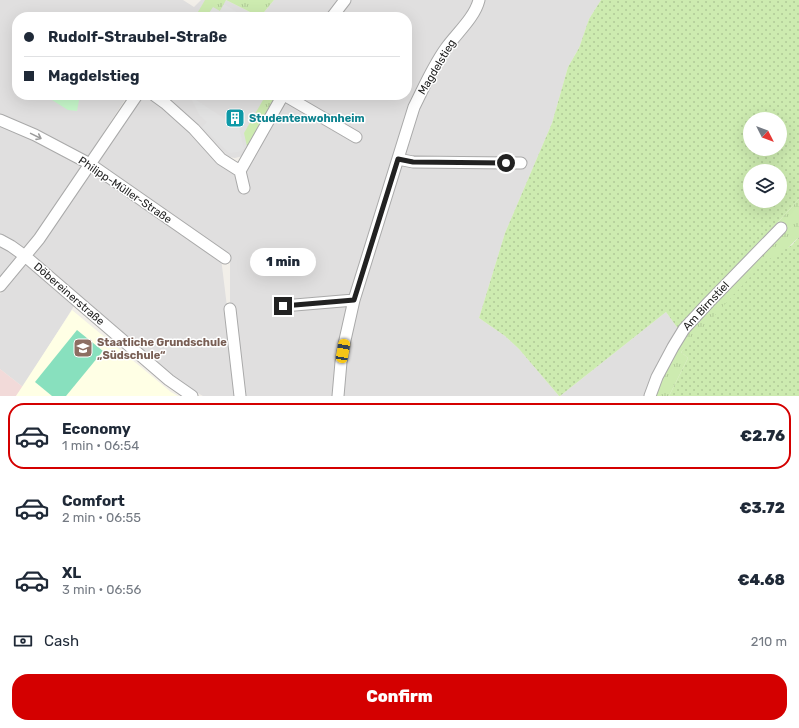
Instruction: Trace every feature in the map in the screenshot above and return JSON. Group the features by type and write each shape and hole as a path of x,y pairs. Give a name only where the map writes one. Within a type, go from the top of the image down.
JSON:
{"street":[{"path":"336,12 345,0"},
{"name":"Magdelstieg","path":"338,396 343,347 354,300 414,107 428,78 446,49 472,15 478,5 479,0"},
{"path":"0,286 39,239 134,100"},
{"path":"161,100 194,129 221,159 240,171"},
{"path":"244,188 240,171 281,100"},
{"path":"293,100 356,136"},
{"name":"Philipp-Müller-Straße","path":"0,120 35,135 90,164 225,258"},
{"path":"398,159 413,162 521,163"},
{"name":"Am Birnstiel","path":"650,396 673,347 684,329 781,228"},
{"name":"Döbereinerstraße","path":"0,240 24,256 169,380 192,396"},
{"path":"283,306 354,300"},
{"path":"230,309 240,396"}],"shaded area":[{"path":"0,0 183,0 194,7 201,0 226,0 250,12 12,12 12,100 125,100 89,155 86,157 46,134 0,114"},
{"path":"274,0 341,0 332,12 264,12"},
{"path":"349,0 475,0 408,113 379,198 382,200 333,396 243,396 230,305 230,255 100,166 98,162 136,100 156,100 238,177 284,100 412,100 412,12 340,12"},
{"path":"484,0 601,0 589,19 579,48 568,67 552,123 505,233 479,318 505,336 519,349 559,396 342,396 347,346 361,288 408,135 434,73"},
{"path":"224,4 237,12 210,12 213,7 220,11"},
{"path":"165,100 276,100 243,156 235,158 229,157"},
{"path":"192,100 196,100 239,128 244,149 238,152 229,153 202,127 207,122 200,116"},
{"path":"0,122 81,163 82,169 27,248 23,249 0,237"},
{"path":"90,172 95,172 221,258 238,396 203,396 185,386 31,254"},
{"path":"0,243 17,252 18,259 0,280"},
{"path":"26,265 74,306 23,387 0,369 0,294 23,266"},
{"name":"Staatliche Grundschule „Südschule“","path":"72,310 171,392 178,396 16,396"},
{"path":"666,312 679,330 646,396 560,396"},
{"path":"0,369 23,387 16,396 0,396"}],"green space":[{"path":"205,0 226,0 220,11 198,12"},
{"path":"226,0 274,0 264,12 250,12"},
{"path":"601,0 799,0 799,199 679,330 666,312 559,396 519,349 505,336 479,318 505,233 552,123 568,67 579,48 589,19"},
{"path":"52,100 79,100 77,111 68,110"},
{"path":"263,100 276,100 248,151 244,133"},
{"path":"799,199 799,237 681,352 688,358 669,396 652,396 683,334 738,266"},
{"path":"799,237 799,396 669,396 688,358 681,352 763,263 792,245"},
{"path":"77,330 103,351 66,396 52,396 35,382"}],"place":[{"name":"Studentenwohnheim","path":"235,118"},
{"name":"Staatliche Grundschule „Südschule“","path":"83,348"}],"route":[{"path":"283,306 354,300 398,159 413,162 506,163"}]}
